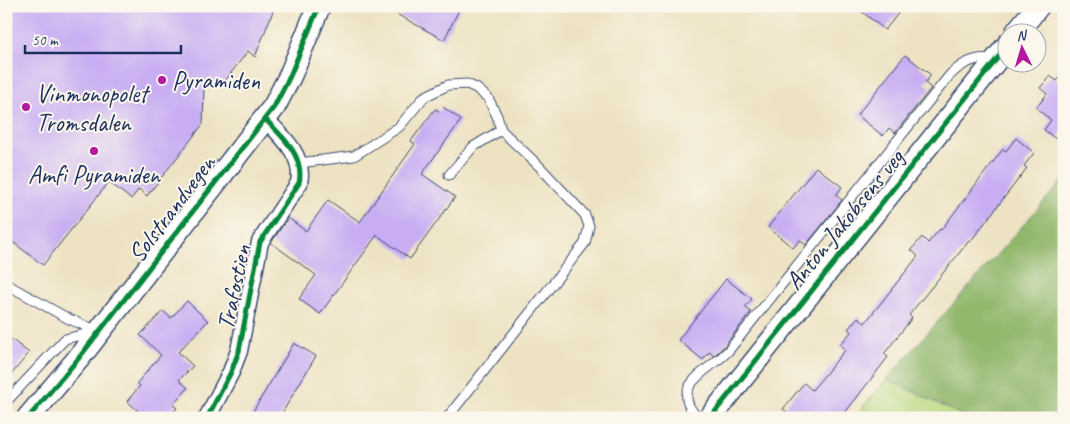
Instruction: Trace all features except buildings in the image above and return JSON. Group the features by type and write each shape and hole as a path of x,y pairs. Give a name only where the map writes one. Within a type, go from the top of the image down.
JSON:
{"street":[{"name":"Solstrandvegen","path":"28,418 266,119 288,82 319,6"},
{"path":"1025,22 1038,6"},
{"name":"Anton Jakobsens veg","path":"710,418 998,56"},
{"path":"266,119 287,142 299,163"},
{"name":"Trafostien","path":"207,418 231,372 238,351 260,242 299,183 299,163"}],"lane":[{"path":"698,418 688,406 686,399 688,388 693,381 729,350 949,76 957,69 980,58 998,53"},
{"path":"299,163 354,156 399,127 424,97 448,85 467,84 476,88 488,98 497,116 501,130 539,166 585,215 589,226 589,234 585,244 448,418"},
{"path":"449,175 473,147 501,130"},
{"path":"6,284 69,319 98,331"},
{"path":"6,402 65,339 98,331"}],"green space":[{"path":"1064,179 1064,418 968,418 887,379"},
{"path":"887,379 968,418 854,418"}],"cycle path":[{"path":"28,418 78,359 274,107 290,76 319,6"},
{"path":"710,418 998,58"},
{"path":"207,418 231,372 239,351 260,242 299,183 299,164 291,147 265,119"}],"place":[{"name":"Pyramiden","path":"162,80"},
{"name":"Vinmonopolet Tromsdalen","path":"26,107"},
{"name":"Amfi Pyramiden","path":"94,151"}]}
